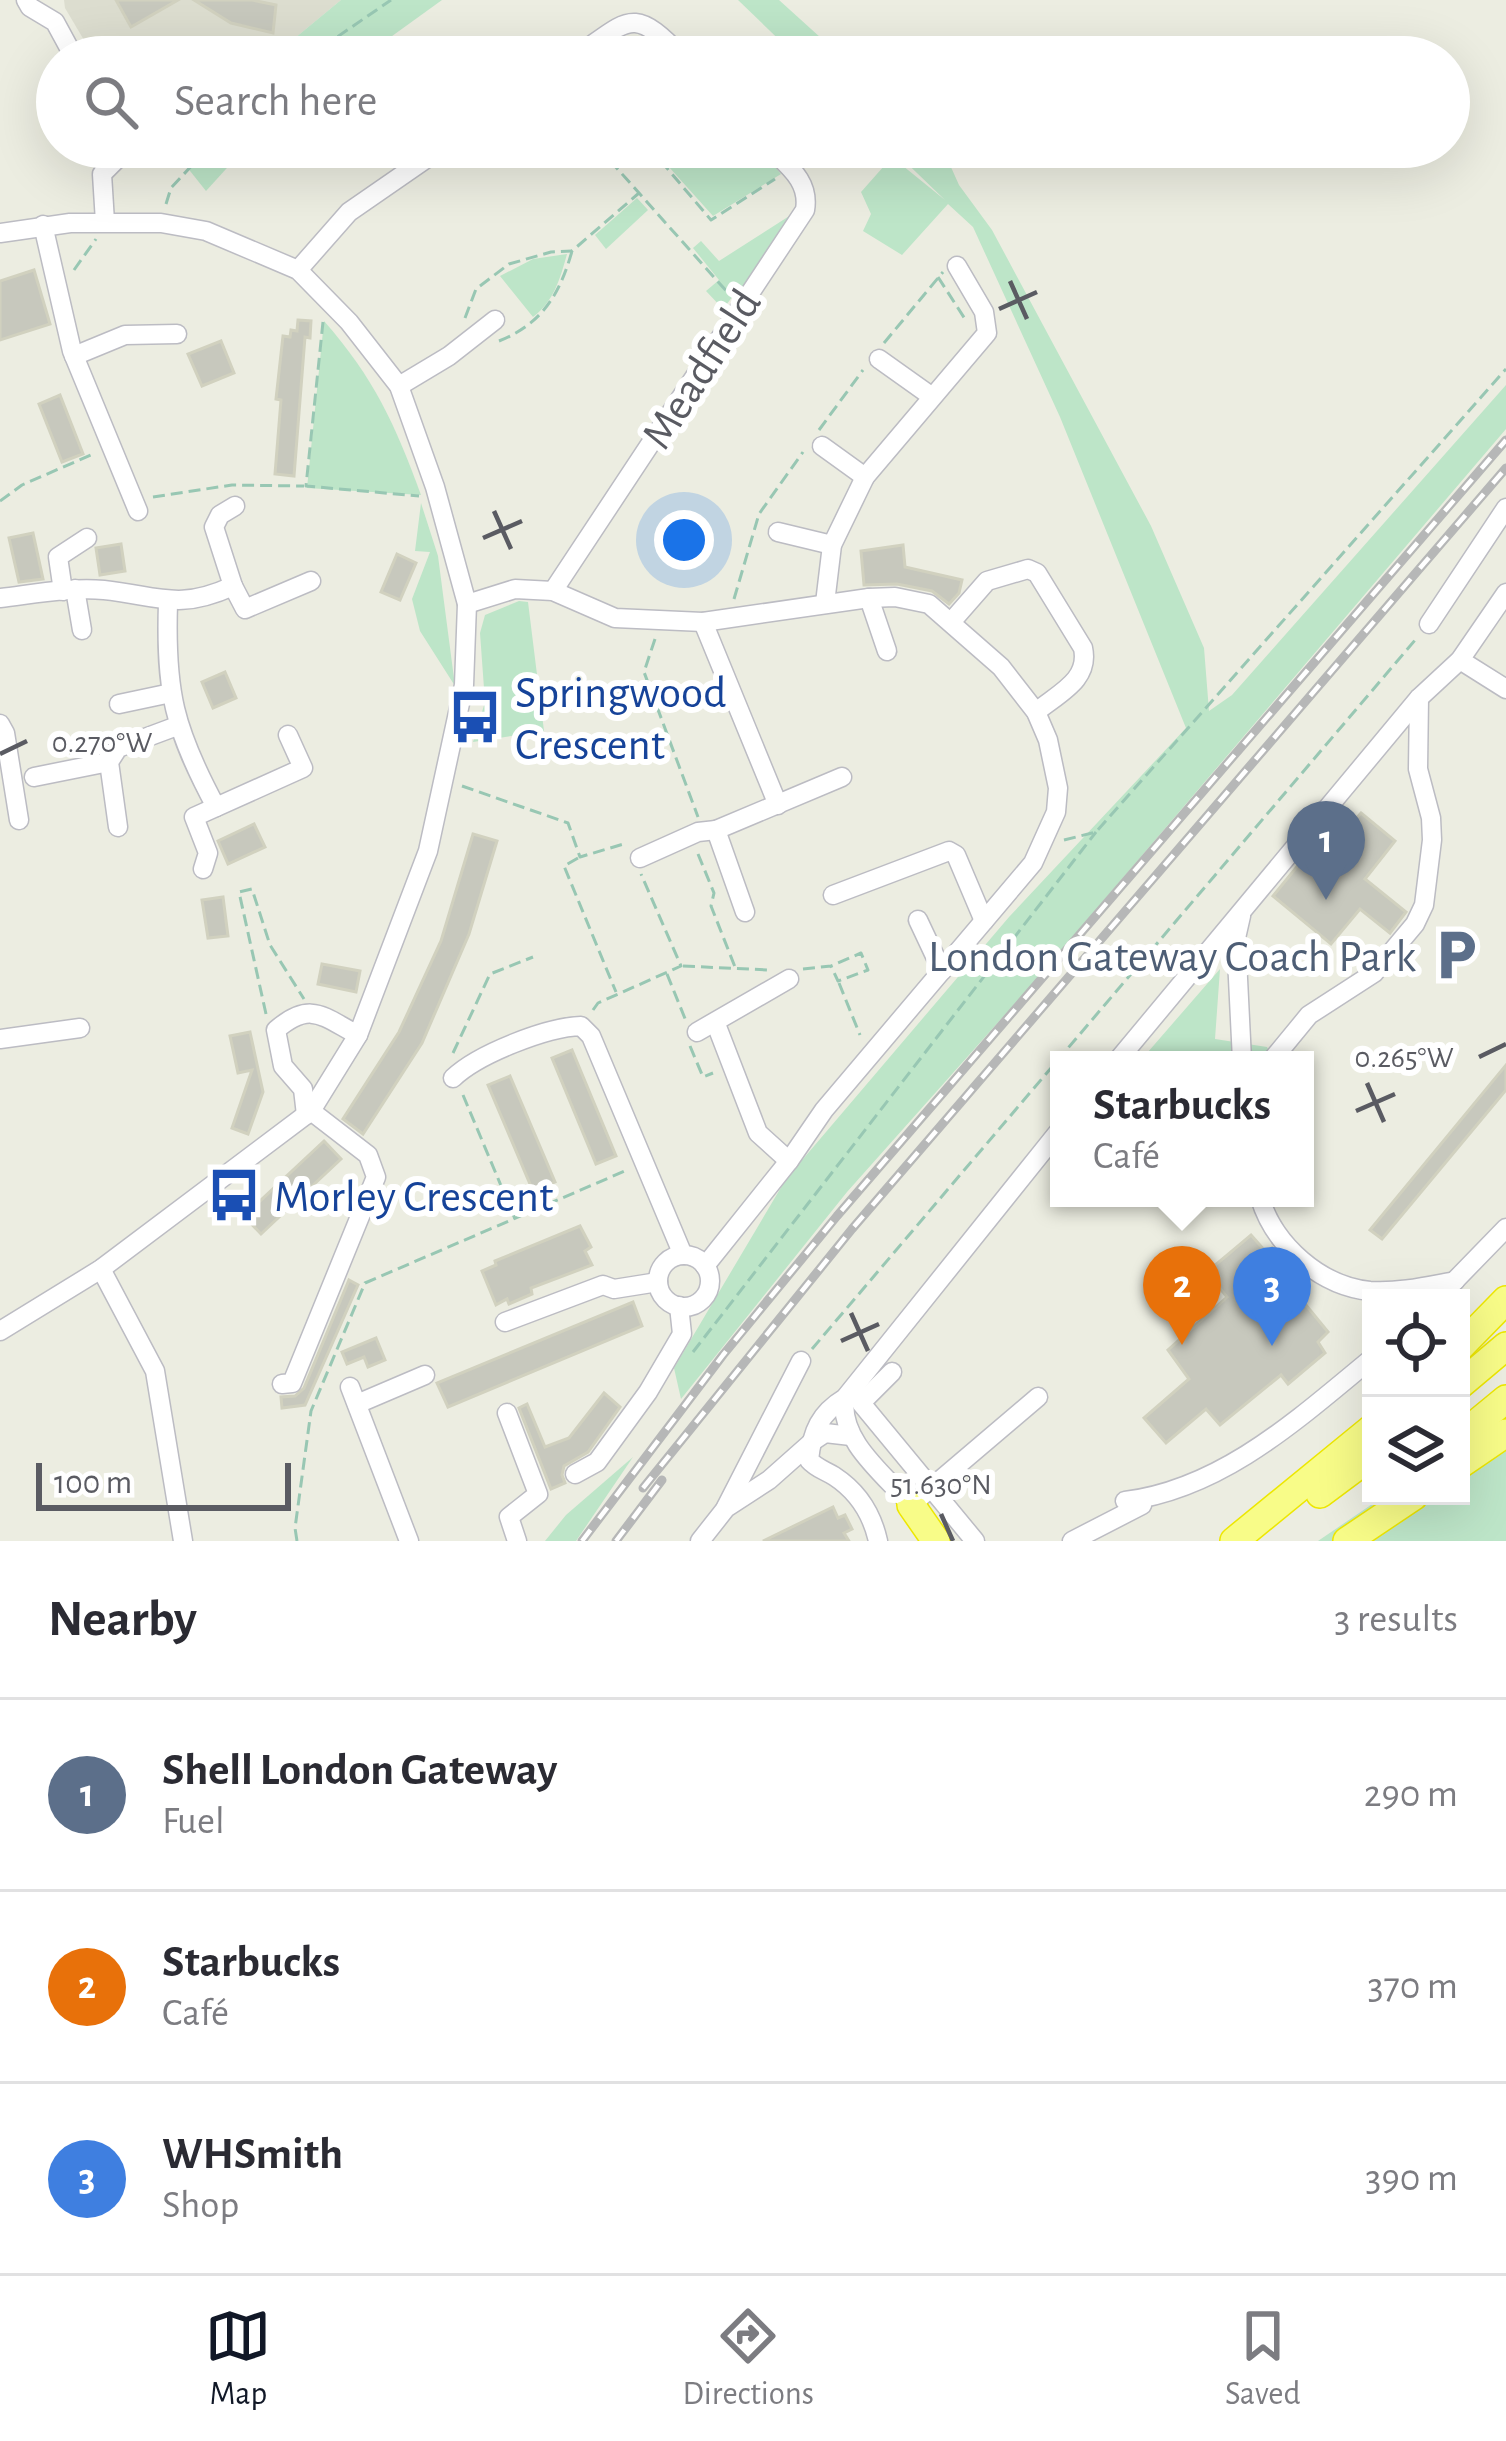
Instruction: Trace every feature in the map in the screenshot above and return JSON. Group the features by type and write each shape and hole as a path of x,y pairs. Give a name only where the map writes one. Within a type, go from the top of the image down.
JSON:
{"highway":[{"path":"1470,1337 1506,1300"},
{"path":"1470,1376 1506,1346"},
{"path":"1470,1429 1506,1399"},
{"path":"1470,1457 1506,1432"},
{"path":"1234,1541 1362,1436"},
{"path":"1253,1541 1362,1462"},
{"path":"920,1497 936,1541"},
{"path":"1323,1541 1372,1505"},
{"path":"1347,1541 1401,1505"}],"street":[{"path":"26,0 55,22 63,36"},
{"path":"606,36 625,23 640,21 662,36"},
{"path":"101,222 103,174 108,168"},
{"path":"298,269 349,212 413,168"},
{"name":"Meadfield","path":"553,591 805,210 802,181 790,169"},
{"path":"0,233 43,225 160,224 206,231 298,269 399,386 438,497 467,604 464,685 428,851 358,1036 308,1113 101,1269 0,1331"},
{"path":"43,225 74,356 136,507"},
{"path":"826,603 832,545 865,477 983,337 984,312 955,263"},
{"path":"399,386 495,320"},
{"path":"74,356 125,335 177,334"},
{"path":"875,357 931,396"},
{"path":"821,446 865,477"},
{"path":"235,506 220,515 214,527 245,609 310,581"},
{"path":"1429,624 1506,508"},
{"path":"778,532 832,545"},
{"path":"82,629 58,557 87,538"},
{"path":"952,621 995,577 1028,569 1037,573 1084,647 1086,662 1084,672 1036,712"},
{"path":"0,598 106,590 168,602 209,597 233,586"},
{"path":"467,604 515,589 553,591 615,618 703,622 869,598 895,597 928,604 1001,667 1036,712 1048,740 1058,788 1056,812 1042,846 824,1110 705,1266"},
{"path":"1126,1051 1419,698 1460,660 1506,594"},
{"path":"869,598 887,651"},
{"path":"168,602 166,656 177,726 216,806"},
{"path":"703,622 778,805"},
{"path":"1460,660 1506,689"},
{"path":"119,704 171,693"},
{"path":"1279,1051 1309,1015 1374,973 1415,924 1424,905 1432,840 1418,769 1419,698"},
{"path":"0,724 19,820"},
{"path":"118,827 109,762 118,748 177,726"},
{"path":"202,869 208,853 194,817 303,768 288,735"},
{"path":"34,777 109,762"},
{"path":"638,860 842,777"},
{"path":"703,832 745,912"},
{"path":"833,895 950,851 956,855 984,921"},
{"path":"1241,914 1236,938 1242,1051"},
{"path":"918,920 942,971"},
{"path":"789,979 706,1028 758,1133 789,1161"},
{"path":"282,1384 292,1383 376,1177 368,1155 308,1113 303,1089 283,1066 276,1030 292,1016 313,1012 358,1036"},
{"path":"458,1073 486,1056 581,1026 591,1036 683,1255 705,1266 710,1282 703,1298 679,1306 664,1297 658,1282 668,1260 683,1255"},
{"path":"0,1039 80,1028"},
{"path":"878,1541 861,1502 838,1480 813,1466 808,1452 814,1425 845,1398 1050,1142"},
{"path":"1264,1207 1277,1235 1294,1255 1348,1287 1387,1291 1455,1281"},
{"path":"1447,1289 1506,1228"},
{"path":"101,1269 155,1371 183,1541"},
{"path":"506,1322 603,1285 614,1289 658,1282"},
{"path":"575,1474 597,1462 648,1392 682,1334 679,1306"},
{"path":"700,1541 726,1508 801,1361"},
{"path":"1072,1541 1224,1468 1304,1414 1362,1366"},
{"path":"892,1372 861,1403 920,1497"},
{"path":"409,1541 354,1396 425,1375"},
{"path":"920,1497 1038,1397"},
{"path":"845,1398 843,1416 851,1436 975,1541"},
{"path":"507,1413 538,1494 509,1517 518,1541"},
{"path":"726,1508 769,1480 825,1433 851,1436"},
{"path":"1125,1501 1157,1497"}],"path":[{"path":"339,36 391,0"},
{"path":"160,224 171,188 189,168"},
{"path":"617,168 740,307"},
{"path":"667,169 711,220 790,169"},
{"path":"572,251 509,265 476,289 464,324 467,342 500,341 526,330 559,291 572,251 639,193"},
{"path":"56,288 65,283 98,236 101,222"},
{"path":"730,618 759,514 875,357 955,263"},
{"path":"938,278 983,337"},
{"path":"306,486 324,319 333,305"},
{"path":"682,1366 1096,832 1506,369"},
{"path":"0,501 22,485 110,445"},
{"path":"136,507 232,485 438,497"},
{"path":"661,620 644,672 703,832 714,893 711,906 736,969"},
{"path":"1065,1051 1429,624"},
{"path":"444,781 568,823 580,857"},
{"path":"1042,846 1096,832"},
{"path":"617,994 564,866 626,841"},
{"path":"581,1026 598,1003 681,966 638,860"},
{"path":"276,1030 268,1024 260,995 239,892 252,889 270,945 313,1012"},
{"path":"515,1220 462,1091 452,1054 490,974 533,957"},
{"path":"838,981 858,1033 877,1048"},
{"path":"801,1361 1050,1069"},
{"path":"297,1541 311,1411 365,1282 644,1162"}],"shaded area":[{"path":"64,0 341,0 297,36 82,36"}],"green space":[{"path":"341,0 442,0 392,36 297,36"},
{"path":"738,0 779,0 819,36 775,36"},
{"path":"188,168 227,168 206,191"},
{"path":"670,168 776,168 781,174 713,216"},
{"path":"882,168 906,168 945,200 912,168 951,168 992,230 1151,526 1204,648 1209,711 1232,695 1506,385 1506,429 1034,982 847,1192 681,1399 674,1368 786,1179 1009,917 1186,728 1060,417 973,227 948,204 902,255 863,231 871,214 861,192"},
{"path":"637,198 648,210 606,249 595,235"},
{"path":"794,213 736,299 733,296 723,309 706,291 719,280 693,248 701,241 719,261"},
{"path":"567,254 551,297 533,317 500,276 533,259"},
{"path":"324,321 382,403 421,495 307,488"},
{"path":"421,503 438,556 455,686 420,631 412,599 430,552 415,551"},
{"path":"528,602 544,731 473,742 485,702 480,633 485,615"},
{"path":"1220,969 1215,1039 1269,1051 1149,1051"},
{"path":"1506,1396 1506,1541 1318,1541 1371,1505 1470,1505 1470,1431"},
{"path":"633,1457 576,1541 545,1541 566,1515"}],"building":[{"path":"116,0 178,0 131,27"},
{"path":"194,0 276,5 273,33 231,23"},
{"path":"34,270 50,324 0,340 0,281"},
{"path":"298,320 311,321 310,338 305,337 294,476 275,474 281,400 276,399 283,336 297,331"},
{"path":"221,341 234,373 202,386 188,354"},
{"path":"60,395 83,454 62,462 39,404"},
{"path":"33,533 43,579 19,582 9,538"},
{"path":"121,544 125,571 100,575 96,548"},
{"path":"903,545 905,567 962,580 949,604 932,591 897,584 864,585 861,551"},
{"path":"397,554 416,563 400,600 381,592"},
{"path":"225,672 236,698 213,708 202,682"},
{"path":"1361,813 1395,841 1365,879 1406,912 1390,933 1360,909 1331,944 1273,896 1318,841 1328,850"},
{"path":"254,824 265,847 228,864 218,841"},
{"path":"473,834 497,841 469,934 422,1043 363,1134 343,1119 399,1032 441,941"},
{"path":"223,897 228,936 208,938 202,900"},
{"path":"322,964 360,971 356,992 318,984"},
{"path":"250,1032 263,1092 248,1134 232,1128 252,1070 238,1073 230,1036"},
{"path":"572,1050 616,1156 596,1164 552,1058"},
{"path":"1506,1065 1506,1090 1382,1239 1370,1230"},
{"path":"510,1076 555,1182 533,1191 488,1085"},
{"path":"324,1141 341,1159 261,1234 244,1216"},
{"path":"580,1226 591,1247 585,1251 592,1265 531,1288 532,1294 509,1304 507,1299 496,1305 482,1271 496,1265 495,1261"},
{"path":"1251,1235 1266,1252 1272,1248 1295,1275 1290,1280 1292,1288 1328,1332 1318,1342 1325,1353 1288,1384 1281,1375 1220,1425 1206,1409 1166,1443 1144,1418 1189,1379 1168,1350 1227,1297 1207,1272"},
{"path":"349,1280 358,1285 305,1405 282,1408 281,1397 295,1396 304,1388"},
{"path":"633,1302 642,1326 448,1407 437,1383"},
{"path":"376,1338 385,1360 368,1367 364,1357 347,1364 342,1352"},
{"path":"604,1393 620,1407 588,1452 564,1466 565,1483 551,1489 519,1408 527,1404 545,1447 569,1438"},
{"path":"833,1507 838,1518 845,1515 852,1529 844,1533 849,1541 763,1541"}],"railway":[{"path":"582,1541 723,1355 837,1216 1506,440"},
{"path":"643,1488 852,1229 1506,468"},
{"path":"616,1541 662,1480"}],"place":[{"name":"Springwood Crescent","path":"475,717"},
{"name":"Shell London Gateway","path":"1326,900"},
{"name":"London Gateway Coach Park","path":"1456,955"},
{"name":"Morley Crescent","path":"234,1195"},
{"name":"Starbucks","path":"1182,1345"},
{"name":"WHSmith","path":"1272,1346"}]}
